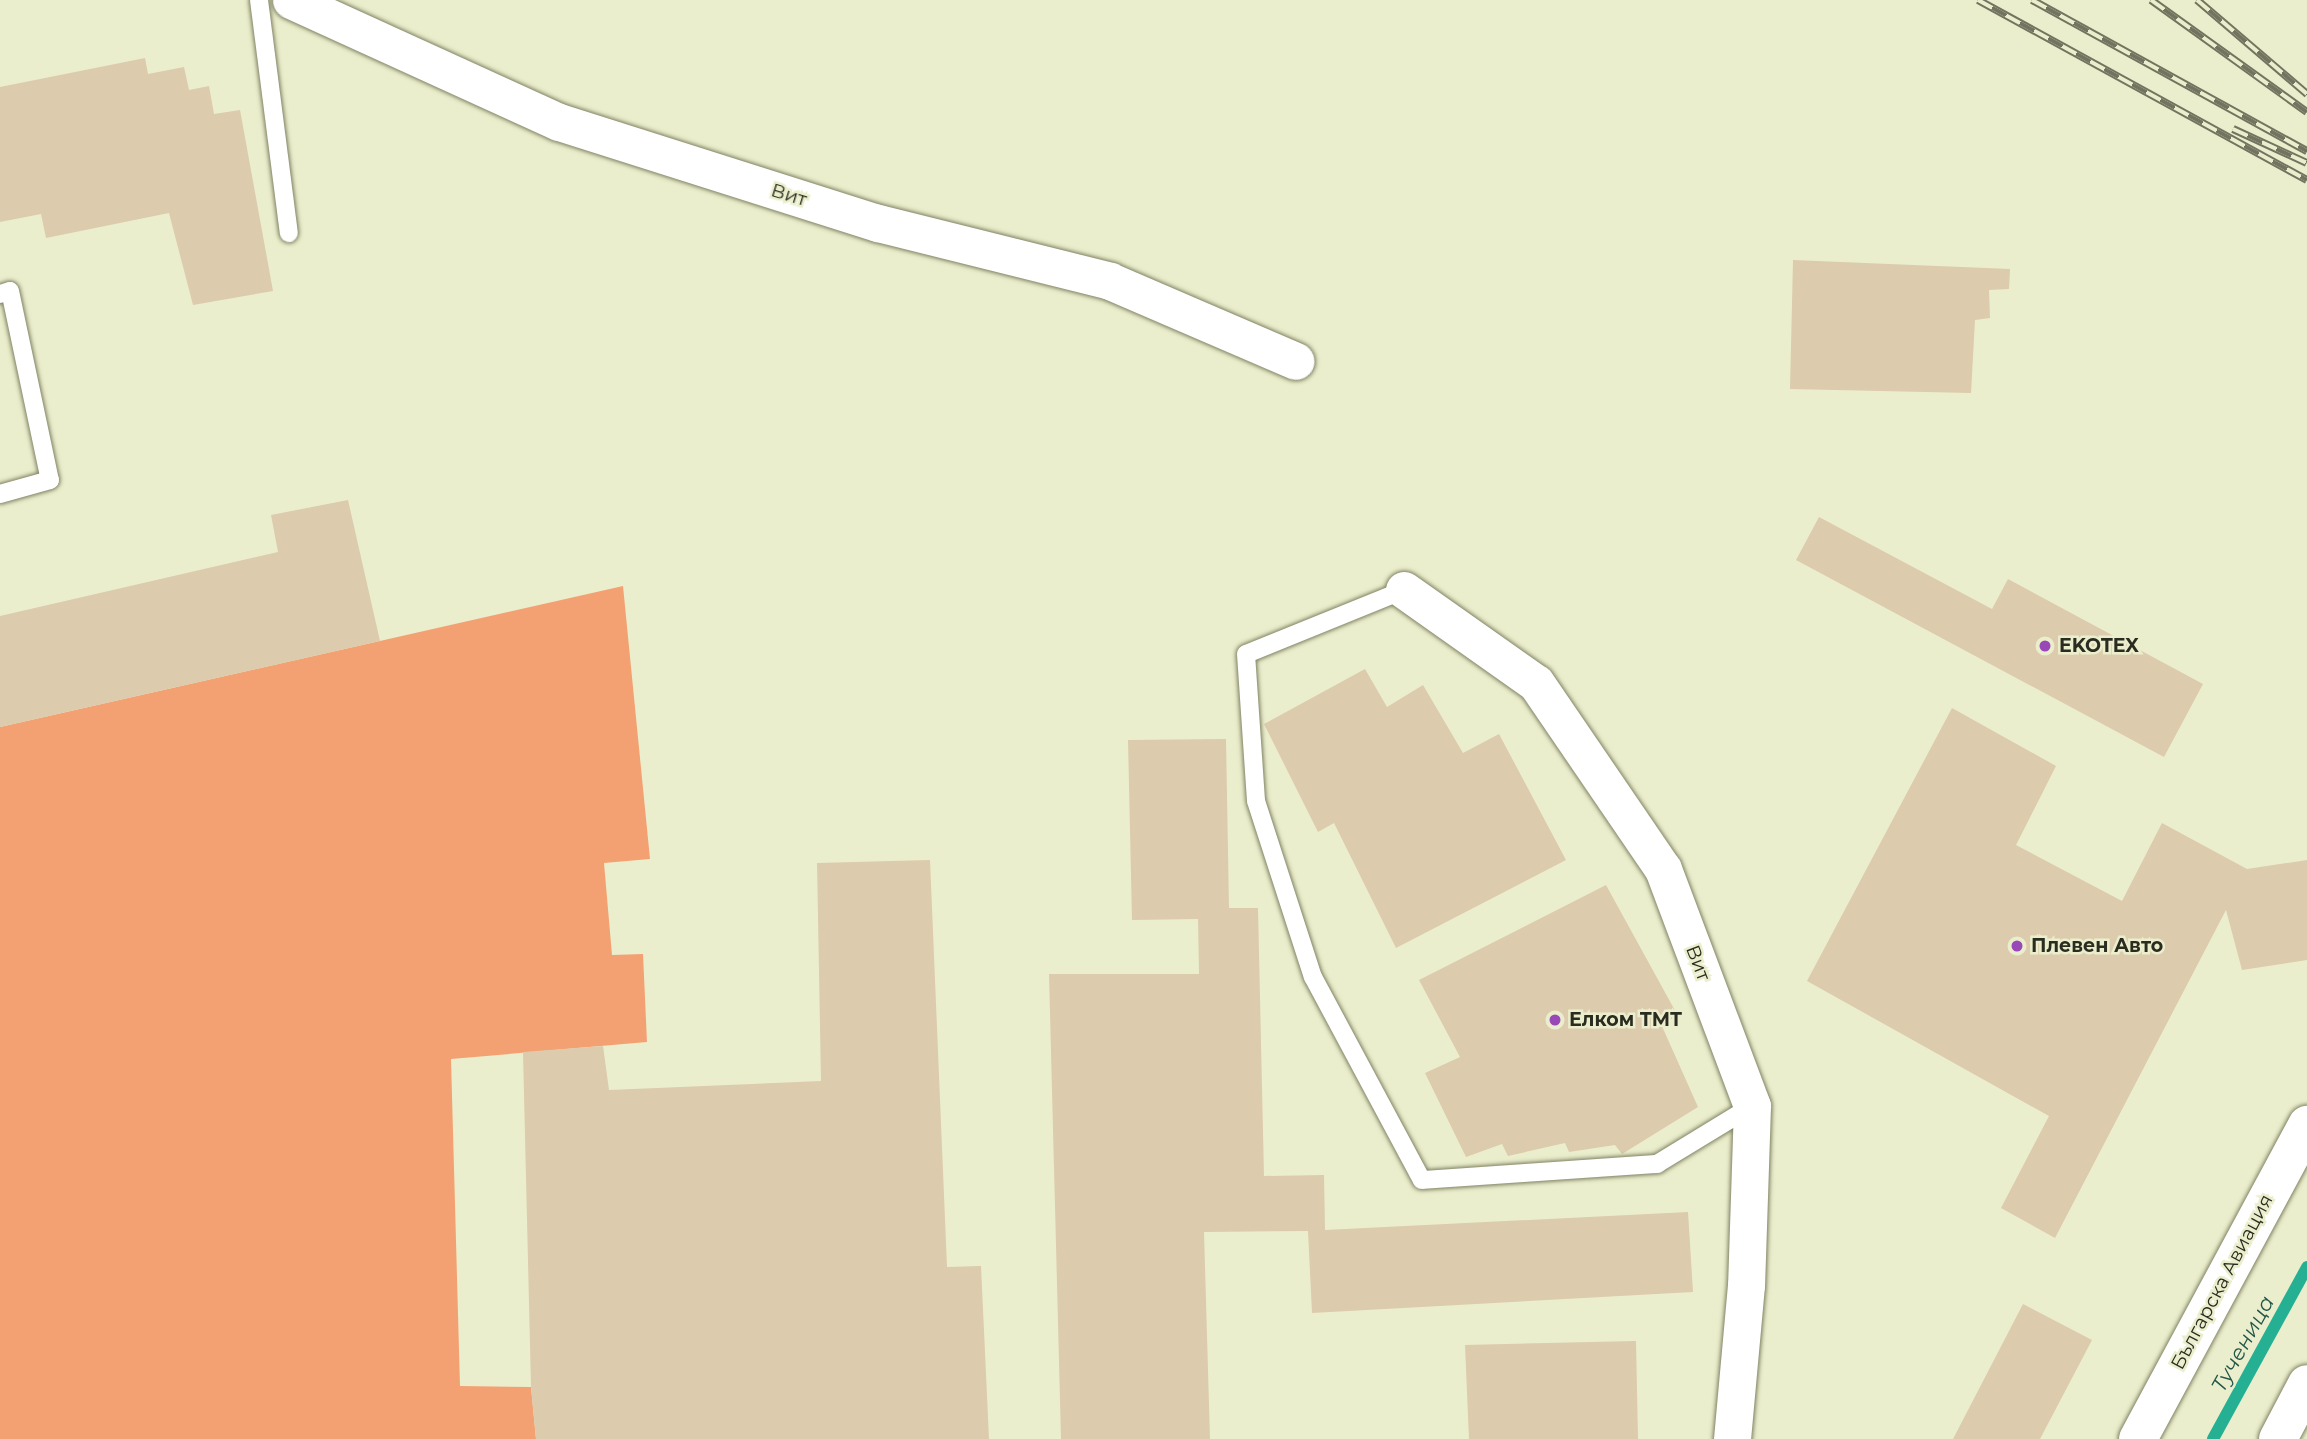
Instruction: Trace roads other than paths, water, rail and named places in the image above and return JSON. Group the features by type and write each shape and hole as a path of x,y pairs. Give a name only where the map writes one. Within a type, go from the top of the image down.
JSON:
{"street":[{"name":"Вит","path":"291,0 559,122 878,223 1110,281 1296,361"},
{"name":"Вит","path":"1404,590 1536,683 1662,869 1752,1106 1746,1285 1732,1439"},
{"name":"Българска Авиация","path":"2138,1439 2307,1125"},
{"path":"2277,1439 2307,1384"}],"lane":[{"path":"259,0 289,233"},
{"path":"0,294 10,291 50,480 0,494"},
{"path":"1404,590 1246,654 1256,801 1313,977 1422,1180 1657,1164 1752,1106"}],"waterway":[{"name":"Тученица","path":"2213,1439 2307,1267"}],"railway":[{"path":"1978,0 2307,180"},
{"path":"2032,0 2307,151"},
{"path":"2151,0 2307,112"},
{"path":"2197,0 2307,94"},
{"path":"2233,129 2307,163"}],"place":[{"name":"EKOTEX","path":"2045,646"},
{"name":"Плевен Авто","path":"2017,946"},
{"name":"Елком ТМТ","path":"1555,1020"}]}
